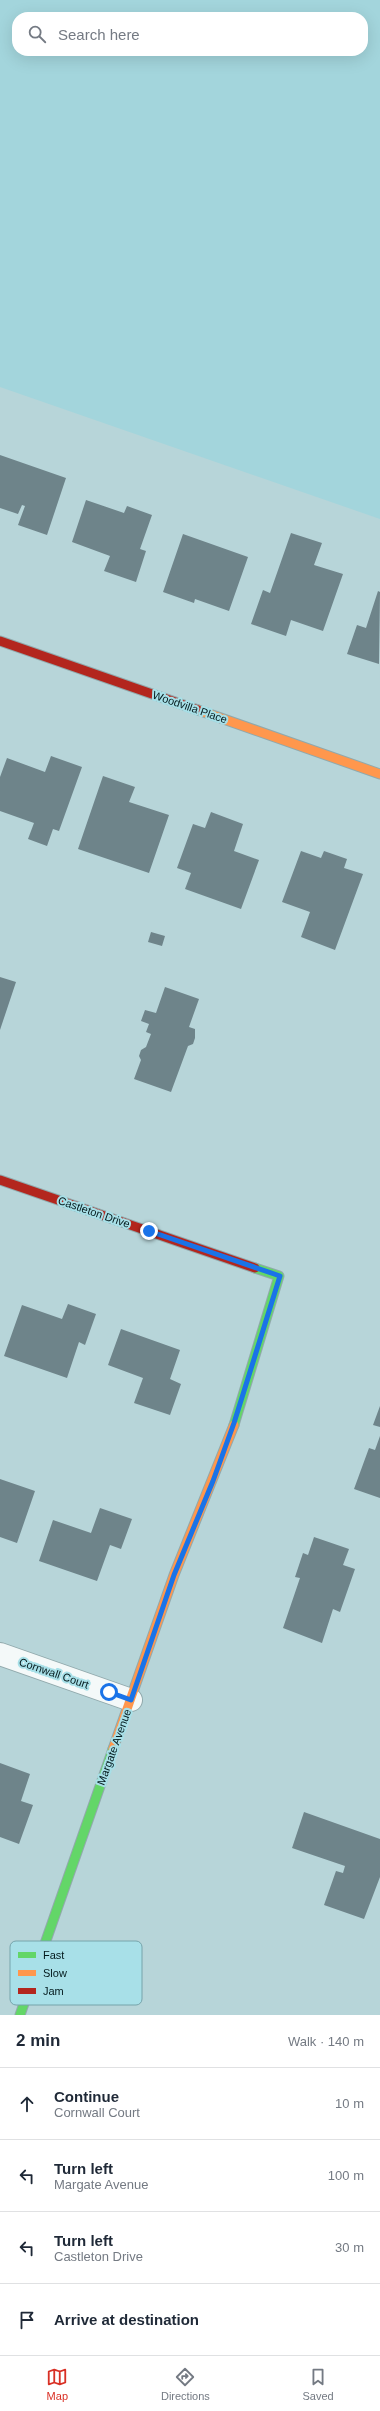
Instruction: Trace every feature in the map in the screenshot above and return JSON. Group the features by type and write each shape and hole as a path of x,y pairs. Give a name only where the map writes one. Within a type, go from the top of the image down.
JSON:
{"street":[{"name":"Woodvilla Place","path":"0,641 380,774"},
{"name":"Castleton Drive","path":"0,1180 280,1276"},
{"name":"Margate Avenue","path":"46,1941 176,1569 213,1481 234,1423 280,1276"},
{"name":"Cornwall Court","path":"0,1654 131,1700"},
{"name":"Margate Avenue","path":"20,2015 24,2005"}],"shaded area":[{"path":"0,0 380,0 380,519 0,387"}],"building":[{"path":"0,455 66,478 47,535 18,525 25,506 22,505 18,514 0,508"},
{"path":"86,500 124,513 127,506 152,515 140,549 146,551 136,582 104,571 110,556 72,542"},
{"path":"291,533 322,543 314,565 343,574 323,631 291,620 286,636 251,624 263,590 270,593"},
{"path":"183,534 248,557 229,611 195,599 194,603 163,592"},
{"path":"378,591 380,592 379,664 347,654 357,625 366,628"},
{"path":"51,756 82,767 59,831 53,829 47,846 28,839 34,823 0,811 0,777 7,758 45,772"},
{"path":"103,776 135,787 129,802 169,815 149,873 78,849"},
{"path":"211,812 243,824 234,851 259,860 241,909 185,889 191,873 177,868 193,824 205,828"},
{"path":"301,851 321,858 324,851 347,859 344,868 363,874 335,950 301,937 310,912 282,902"},
{"path":"151,932 165,936 162,946 148,942"},
{"path":"0,977 16,982 0,1030"},
{"path":"165,987 199,999 189,1027 195,1029 195,1038 193,1044 188,1046 171,1092 134,1079 141,1060 139,1056 141,1050 146,1047 151,1034 146,1032 149,1024 141,1021 145,1010 156,1013"},
{"path":"68,1304 96,1314 85,1345 79,1342 67,1378 4,1356 22,1305 62,1319"},
{"path":"121,1329 180,1350 170,1379 181,1384 170,1415 134,1403 143,1378 108,1365"},
{"path":"380,1406 380,1427 373,1425"},
{"path":"380,1436 380,1498 354,1489 369,1448 375,1450"},
{"path":"0,1479 35,1491 17,1543 0,1537"},
{"path":"100,1508 132,1519 121,1549 110,1545 97,1581 39,1561 53,1520 91,1533"},
{"path":"314,1537 349,1549 343,1565 355,1569 340,1612 333,1609 322,1643 283,1628 300,1578 295,1577 303,1553 308,1555"},
{"path":"0,1763 30,1774 21,1801 33,1805 19,1844 0,1837"},
{"path":"304,1812 380,1839 380,1877 364,1919 324,1905 336,1871 343,1873 345,1866 292,1848"}],"traffic: fast":[{"path":"234,1425 279,1276 255,1268"},
{"path":"46,1941 113,1749"},
{"path":"20,2015 23,2005"}],"traffic: slow":[{"path":"198,710 380,774"},
{"path":"113,1749 174,1575 234,1425"}],"traffic: jam":[{"path":"0,641 198,710"},
{"path":"0,1180 255,1268"}],"route":[{"path":"109,1692 131,1700 174,1575 213,1481 242,1401 268,1310 280,1276 149,1231"}]}
